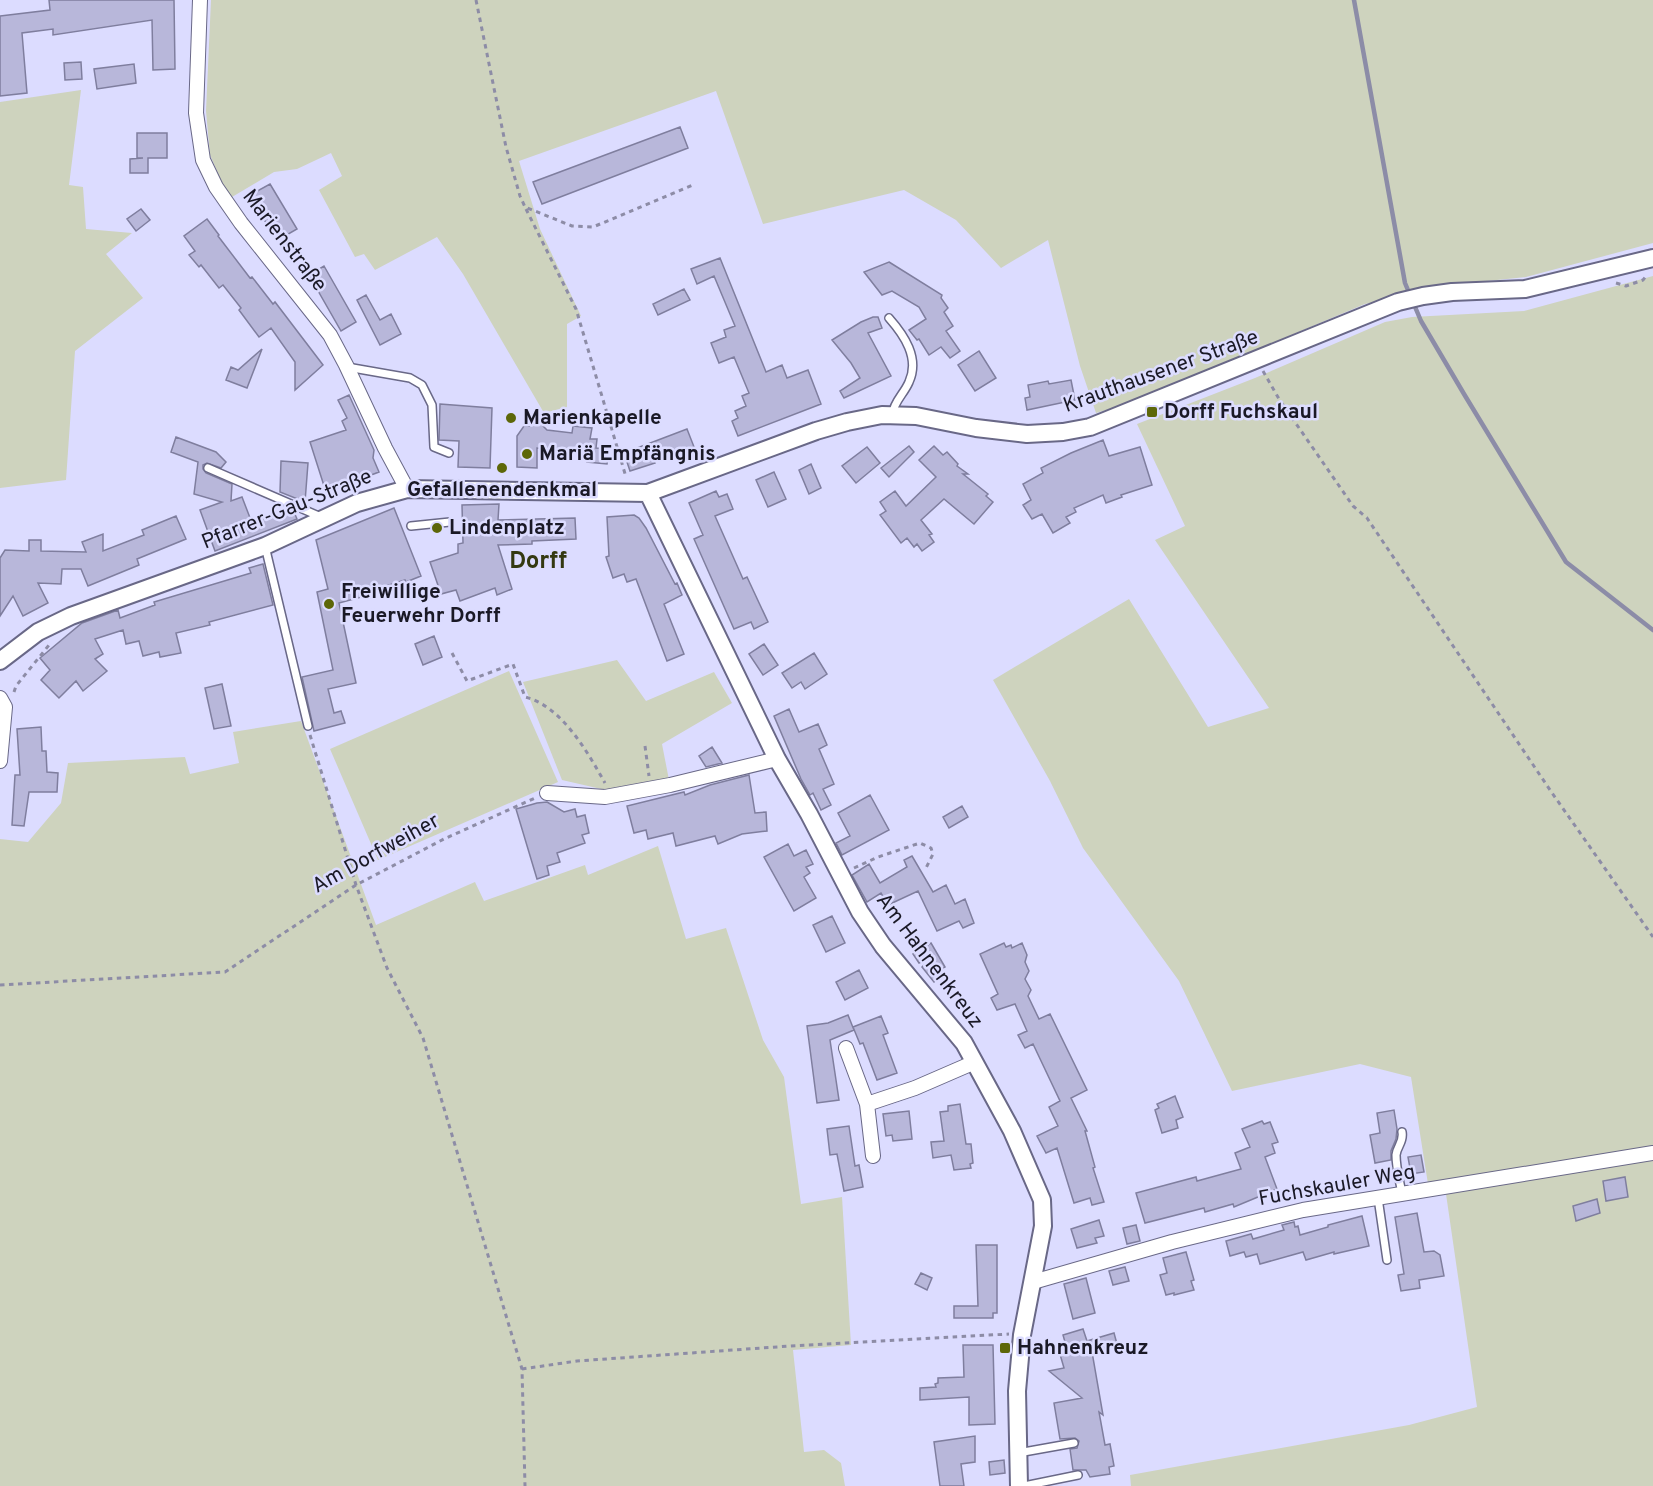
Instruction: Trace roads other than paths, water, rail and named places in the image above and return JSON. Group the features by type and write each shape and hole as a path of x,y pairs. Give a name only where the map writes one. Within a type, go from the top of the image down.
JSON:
{"street":[{"name":"Marienstraße","path":"200,0 196,113 203,160 216,187 242,223 330,335 407,489"},
{"name":"Krauthausener Straße","path":"648,493 816,431 882,415 916,416 976,428 1027,434 1090,427 1398,302 1452,292 1525,290 1653,258"},
{"name":"Pfarrer-Gau-Straße","path":"0,661 38,632 71,616 265,546 357,502 407,489 648,493"},
{"name":"Am Hahnenkreuz","path":"648,493 777,759 860,912 884,946 950,1026 975,1062 1011,1131 1042,1200 1043,1226 1022,1335 1017,1391 1019,1486"},
{"path":"0,698 4,707 0,761"},
{"path":"548,792 605,797 670,785 777,759"},
{"path":"846,1048 867,1104 873,1156"},
{"path":"867,1104 915,1088 975,1062"},
{"name":"Fuchskauler Weg","path":"1033,1282 1183,1239 1303,1210 1653,1154"}],"lane":[{"path":"889,318 906,339 912,362 910,381 898,397 892,415"},
{"path":"347,367 410,378 422,385 432,405 434,447 449,453"},
{"path":"208,468 324,519"},
{"path":"411,526 450,522"},
{"path":"265,546 308,726"},
{"path":"1402,1132 1402,1142 1397,1150 1396,1159 1402,1194"},
{"path":"1378,1198 1387,1260"},
{"path":"1017,1453 1074,1443"},
{"path":"1024,1486 1078,1475"}],"waterway":[{"path":"1354,0 1405,283 1410,295"},
{"path":"1413,302 1421,321 1566,562 1653,630"}],"place":[{"name":"Dorff Fuchskaul","path":"1152,412"},
{"name":"Marienkapelle","path":"511,418"},
{"name":"Mariä Empfängnis","path":"527,454"},
{"name":"Gefallenendenkmal","path":"502,468"},
{"name":"Lindenplatz","path":"437,528"},
{"name":"Freiwillige Feuerwehr Dorff","path":"329,604"},
{"name":"Hahnenkreuz","path":"1005,1348"}],"district":[{"name":"Dorff","path":"538,562"}]}
